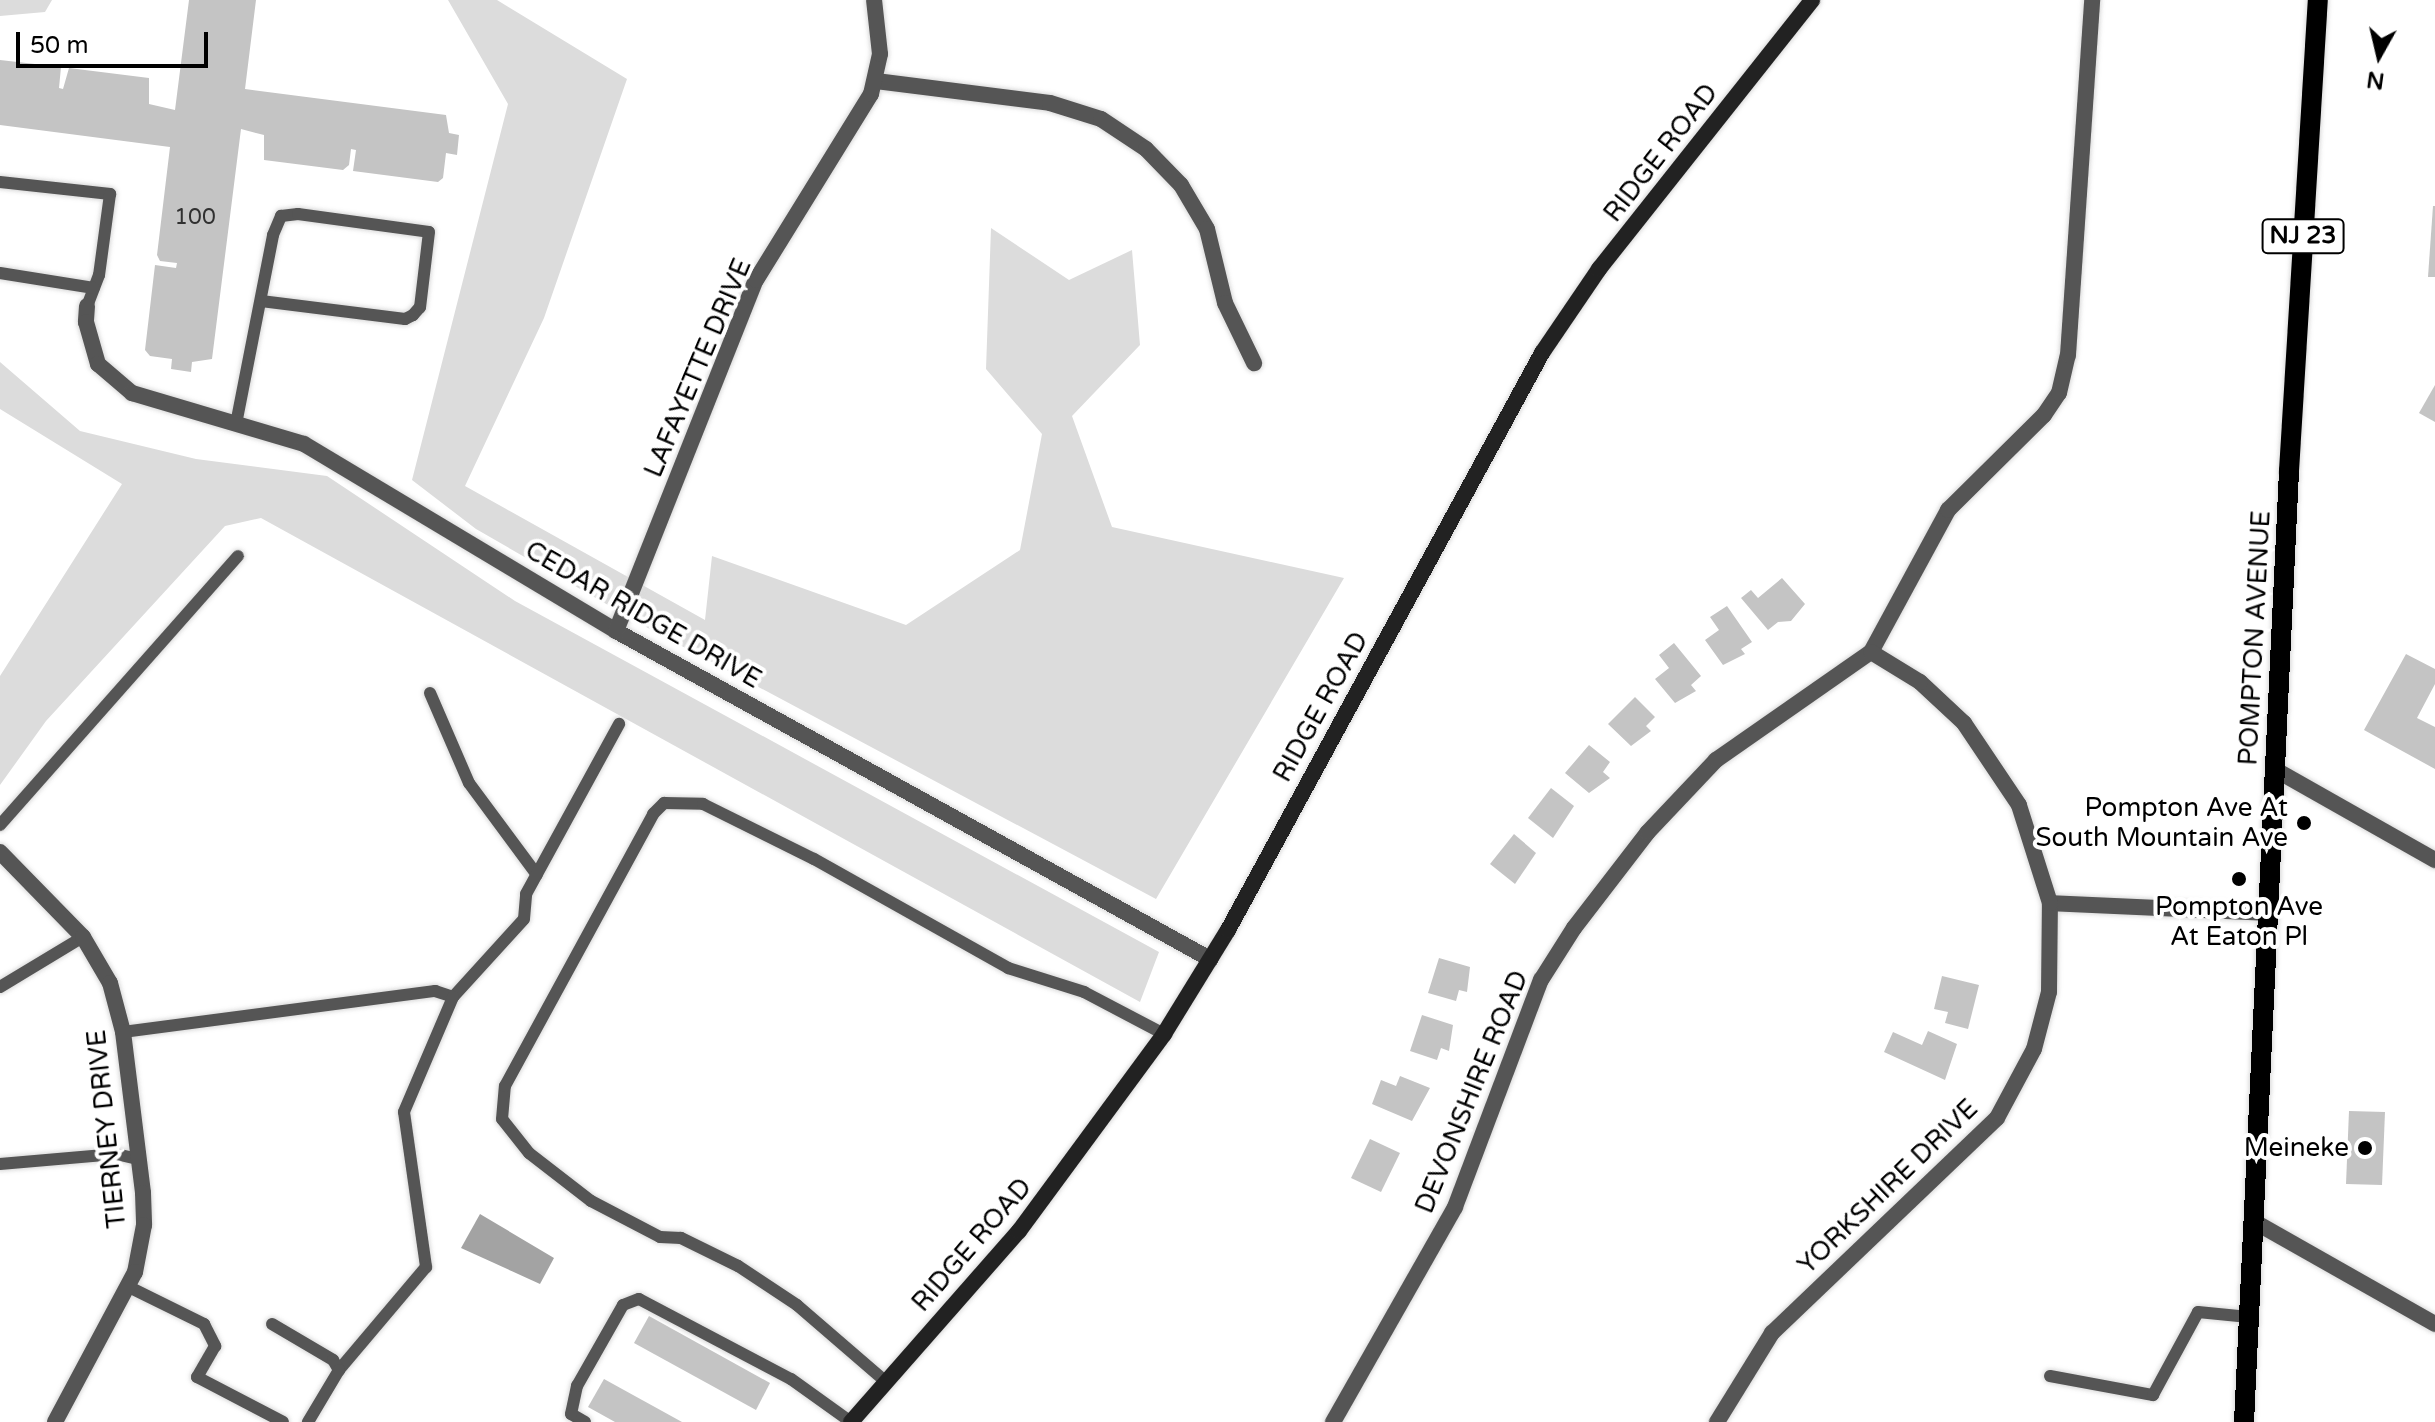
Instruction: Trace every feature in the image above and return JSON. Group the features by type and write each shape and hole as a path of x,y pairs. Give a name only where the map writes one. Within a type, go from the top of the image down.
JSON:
{"main road":[{"name":"RIDGE ROAD","path":"851,1422 1028,1219 1164,1034 1210,959 1542,353 1599,269 1812,0"},
{"name":"POMPTON AVENUE","path":"2244,1422 2274,769 2318,0"}],"street":[{"name":"LAFAYETTE DRIVE","path":"616,631 756,280 862,113 876,81 880,33 874,0"},
{"path":"1871,652 1948,510 2044,415 2064,381 2092,0"},
{"path":"876,81 1050,103 1101,119 1146,149 1181,185 1201,218 1216,253 1225,303 1254,363"},
{"name":"CEDAR RIDGE DRIVE","path":"87,306 86,322 98,364 132,393 304,444 616,631 1210,959"},
{"name":"YORKSHIRE DRIVE","path":"1717,1422 1772,1333 1981,1138 2011,1096 2034,1049 2049,992 2050,903 2019,805 1983,747 1920,682 1871,652"},
{"name":"DEVONSHIRE ROAD","path":"1333,1422 1455,1207 1541,980 1574,928 1648,832 1716,760 1871,652"},
{"path":"2274,769 2435,860"},
{"name":"TIERNEY DRIVE","path":"0,852 83,937 110,983 123,1032 138,1159 144,1225 129,1287 55,1422"},
{"path":"2050,903 2268,913"},
{"path":"2253,1221 2435,1324"}],"lane":[{"path":"0,182 110,194 94,288 87,306"},
{"path":"236,424 273,235 287,213 429,232 420,307 405,319 261,301"},
{"path":"0,273 94,288"},
{"path":"0,825 238,556"},
{"path":"430,693 469,783 537,875"},
{"path":"308,1422 339,1370 426,1267 404,1112 453,997 524,919 526,894 619,724"},
{"path":"885,1381 797,1305 738,1266 681,1238 660,1237 591,1201 529,1153 502,1119 505,1086 653,814 664,803 703,804 814,859 1008,968 1084,992 1164,1034"},
{"path":"0,987 83,937"},
{"path":"123,1032 435,991 453,997"},
{"path":"0,1164 116,1154 138,1159"},
{"path":"129,1287 204,1324 215,1346 197,1377 283,1422"},
{"path":"585,1422 571,1414 577,1386 623,1305 639,1299 791,1379 851,1422"},
{"path":"2050,1376 2153,1395 2198,1312 2249,1317"},
{"path":"272,1324 333,1360 339,1370"}],"shaded area":[{"path":"0,0 52,0 45,12 0,16"},
{"path":"448,0 497,0 627,79 544,318 465,486 705,620 712,556 906,625 1020,550 1042,434 986,369 991,228 1069,280 1132,250 1140,345 1072,416 1112,527 1344,578 1156,899 648,628 476,529 412,480 508,104"},
{"path":"0,362 80,431 196,459 327,476 515,601 1159,952 1140,1002 261,518 225,526 46,721 0,785 0,676 122,484 0,409"},
{"path":"480,1214 554,1258 540,1284 461,1248"}],"building":[{"path":"189,0 256,0 245,89 446,115 449,133 459,135 457,155 446,153 443,178 438,182 353,171 356,150 351,149 349,165 343,170 264,160 264,135 241,129 212,359 192,362 191,372 171,369 172,359 150,356 145,350 155,265 176,268 177,263 160,261 157,255 170,147 0,125 0,60 61,67 59,88 63,89 69,68 149,78 149,104 175,110"},
{"path":"2433,206 2435,277 2428,277"},
{"path":"2435,385 2435,422 2419,413"},
{"path":"1782,578 1805,604 1791,621 1778,622 1768,630 1741,598 1751,590 1758,598"},
{"path":"1727,606 1752,642 1741,649 1745,654 1723,665 1705,640 1719,630 1710,617"},
{"path":"1674,643 1701,676 1691,685 1696,691 1675,703 1655,679 1669,668 1659,655"},
{"path":"2406,654 2435,669 2435,684 2417,718 2435,727 2435,769 2364,730"},
{"path":"1635,697 1655,717 1646,726 1651,731 1631,746 1608,724"},
{"path":"1589,745 1610,762 1603,772 1610,778 1589,793 1565,773"},
{"path":"1551,788 1574,806 1553,838 1528,818"},
{"path":"1514,834 1536,853 1515,884 1490,864"},
{"path":"1439,958 1470,967 1467,992 1459,990 1456,1001 1428,993"},
{"path":"1942,976 1979,985 1968,1029 1945,1023 1948,1012 1934,1009"},
{"path":"1422,1015 1453,1025 1449,1051 1441,1048 1437,1060 1410,1051"},
{"path":"1928,1031 1957,1044 1945,1080 1884,1052 1893,1032 1922,1045"},
{"path":"1400,1076 1430,1088 1412,1121 1372,1104 1381,1080 1396,1086"},
{"name":"Meineke","path":"2349,1111 2385,1112 2382,1185 2346,1184"},
{"path":"1370,1139 1400,1153 1381,1192 1351,1178"},
{"path":"649,1316 770,1383 756,1410 634,1343"},
{"path":"604,1379 682,1422 615,1422 588,1407"}],"place":[{"name":"Pompton Ave At South Mountain Ave","path":"2304,823"},
{"name":"Pompton Ave At Eaton Pl","path":"2239,879"},
{"name":"Meineke","path":"2365,1148"}]}
